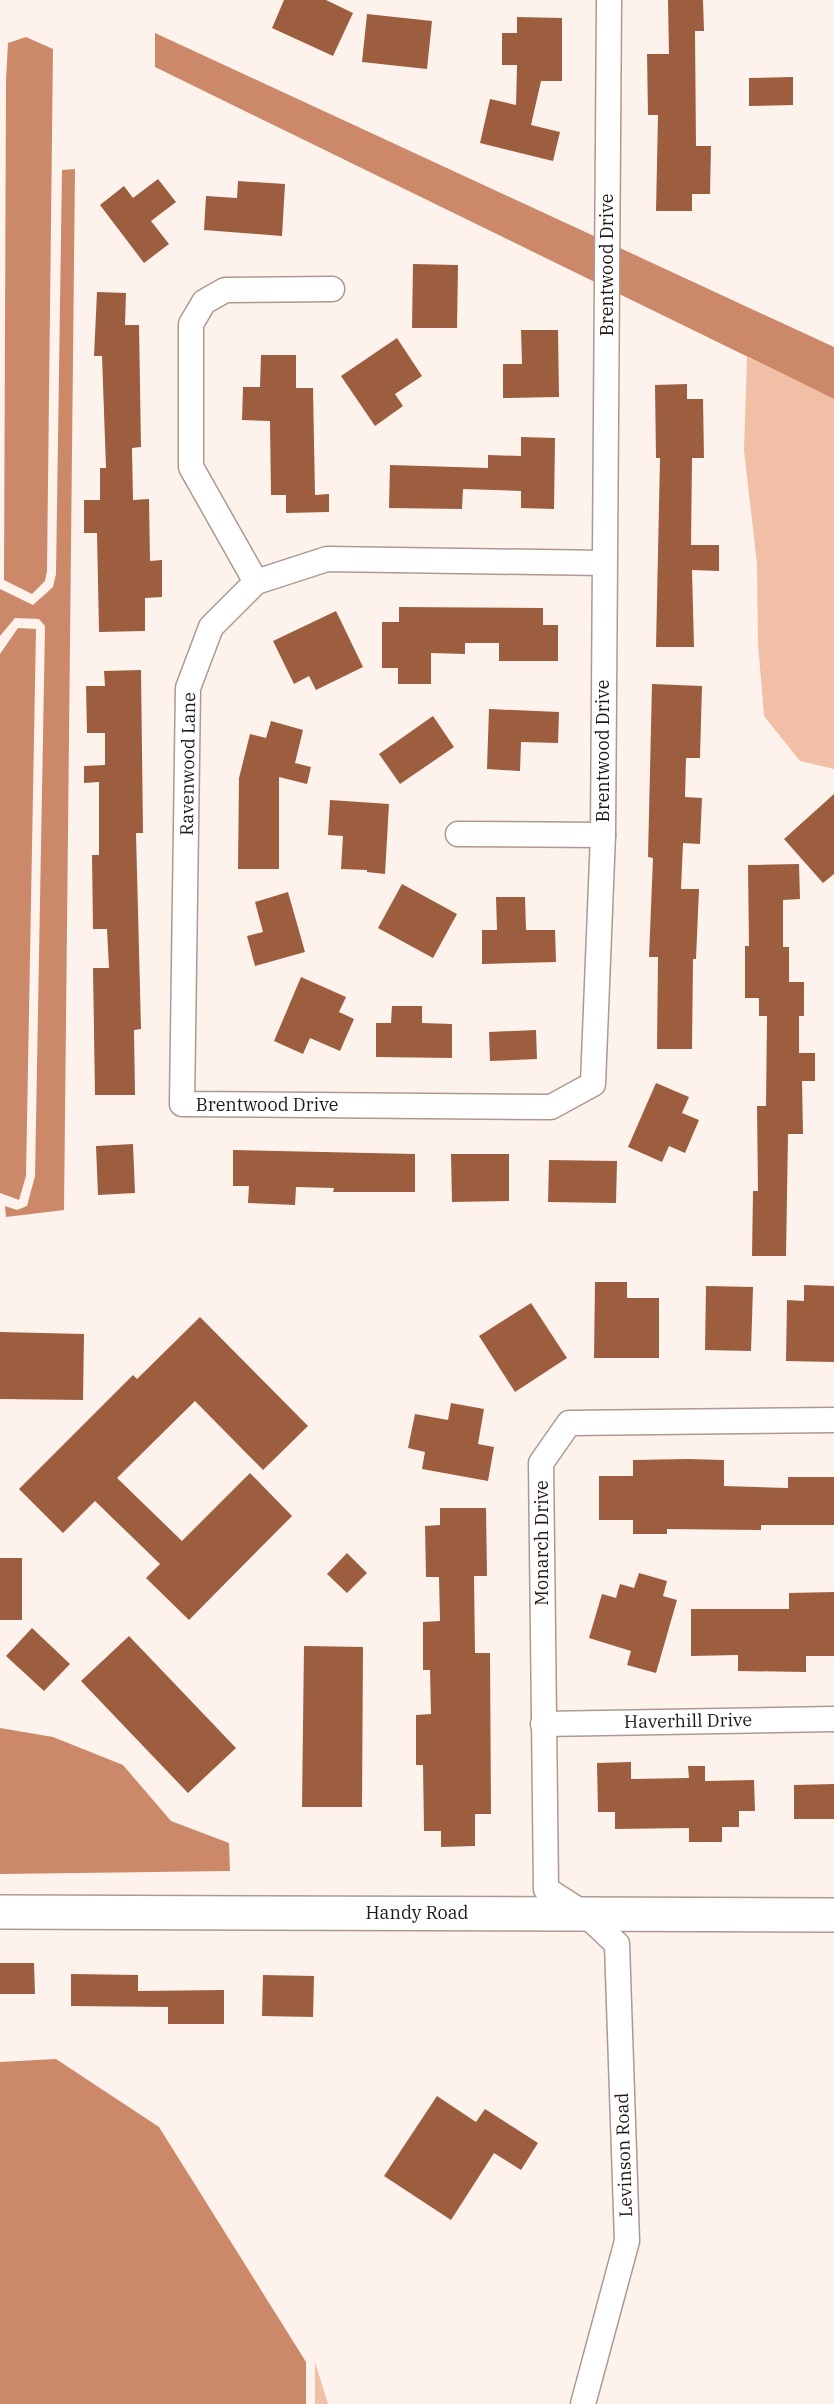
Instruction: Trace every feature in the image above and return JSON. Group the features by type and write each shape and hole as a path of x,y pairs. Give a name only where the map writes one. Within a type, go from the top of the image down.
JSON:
{"street":[{"name":"Brentwood Drive","path":"182,1104 552,1107 593,1084 603,835 609,0"},
{"path":"256,582 191,467 191,324 204,302 225,290 332,289"},
{"name":"Ravenwood Lane","path":"182,1104 188,688 211,627 256,582 327,559 604,563"},
{"path":"458,834 603,835"},
{"name":"Monarch Drive","path":"585,1914 546,1889 541,1463 569,1424 834,1420"},
{"name":"Haverhill Drive","path":"543,1724 834,1719"},
{"name":"Handy Road","path":"0,1912 834,1915"},
{"name":"Levinson Road","path":"583,2404 627,2241 617,1944 585,1914"}],"shaded area":[{"path":"155,33 834,347 834,399 155,67"},
{"path":"26,37 53,49 47,571 45,581 32,594 4,580 6,80 8,43"},
{"path":"75,169 64,1210 6,1217 5,1206 17,1210 27,1206 35,1176 45,626 39,619 15,618 0,636 0,589 33,605 53,587 56,574 62,170"},
{"path":"747,357 834,399 834,769 800,761 764,716 758,643 757,564 744,450"},
{"path":"18,628 36,629 26,1176 19,1200 0,1193 0,654"},
{"path":"0,1728 53,1737 123,1765 171,1821 229,1843 230,1871 0,1874"},
{"path":"56,2059 159,2127 306,2362 306,2404 0,2404 0,2062"},
{"path":"315,2362 328,2404 315,2404"}],"building":[{"path":"284,0 326,0 353,13 333,56 272,28"},
{"path":"668,0 703,0 704,31 695,31 696,146 711,146 710,194 692,194 692,211 656,211 658,115 648,115 647,54 669,54"},
{"path":"367,14 432,21 427,69 362,62"},
{"path":"517,17 562,18 562,81 541,81 531,125 560,132 553,161 480,143 490,99 516,105 517,65 502,65 502,33 517,33"},
{"path":"793,77 793,105 749,106 749,78"},
{"path":"158,179 176,202 151,221 169,244 144,263 100,205 124,186 133,198"},
{"path":"238,181 285,184 282,236 204,230 206,196 237,198"},
{"path":"413,264 458,265 457,328 412,328"},
{"path":"97,292 126,293 125,325 139,325 141,447 132,448 133,500 149,499 150,561 162,560 162,597 145,598 145,631 99,632 97,533 84,533 84,500 100,500 100,468 106,468 102,356 94,356"},
{"path":"521,330 558,330 559,397 503,398 503,364 522,364"},
{"path":"397,338 422,376 395,394 403,406 375,426 341,376"},
{"path":"261,355 296,355 296,388 313,388 315,495 329,494 329,512 286,513 286,495 271,495 270,421 242,420 243,387 260,387"},
{"path":"687,384 687,399 703,399 704,458 692,458 691,545 719,545 719,571 692,570 694,647 656,647 660,458 656,458 655,385"},
{"path":"521,437 555,438 554,509 521,508 521,491 463,489 462,509 389,508 390,465 488,468 488,455 521,456"},
{"path":"399,607 543,608 543,625 558,625 558,661 499,661 499,643 465,643 465,654 431,653 431,684 398,684 398,668 382,668 382,622 399,622"},
{"path":"336,611 363,667 316,690 309,676 294,684 273,641"},
{"path":"141,670 143,833 136,833 141,1029 134,1030 135,1095 95,1095 93,968 109,968 107,929 93,929 92,855 99,855 99,782 84,783 84,766 105,765 105,733 87,733 86,686 105,686 104,671"},
{"path":"652,684 702,686 700,758 686,758 685,797 702,798 700,844 683,843 681,889 699,889 696,959 693,959 692,1049 657,1049 658,957 649,957 653,858 648,857"},
{"path":"489,709 559,712 558,743 521,742 520,771 487,769"},
{"path":"433,716 454,747 400,784 379,754"},
{"path":"271,721 303,730 295,763 311,767 307,784 279,777 279,869 238,869 239,778 250,734 266,738"},
{"path":"834,794 834,874 823,883 784,839"},
{"path":"330,800 389,804 385,874 367,872 367,870 341,869 343,836 328,835"},
{"path":"799,864 800,899 783,900 783,947 789,947 789,982 804,982 804,1016 799,1016 799,1053 815,1053 815,1081 802,1081 803,1134 788,1134 786,1256 752,1256 753,1191 758,1191 757,1106 766,1106 767,1016 759,1016 759,998 745,998 745,946 749,946 748,865"},
{"path":"402,884 457,914 433,958 378,928"},
{"path":"288,892 305,952 255,966 247,936 263,932 255,902"},
{"path":"496,897 525,897 526,930 555,930 556,962 482,964 482,930 497,930"},
{"path":"301,977 346,997 339,1012 354,1019 340,1051 310,1038 303,1054 274,1041"},
{"path":"392,1006 422,1006 422,1023 452,1024 452,1058 376,1057 376,1023 391,1023"},
{"path":"536,1030 537,1059 490,1061 489,1032"},
{"path":"656,1083 689,1097 682,1113 699,1120 685,1153 669,1146 662,1162 628,1147"},
{"path":"133,1144 135,1193 98,1195 96,1146"},
{"path":"233,1150 415,1154 415,1192 333,1192 334,1188 296,1187 295,1205 248,1203 249,1186 233,1186"},
{"path":"451,1154 509,1154 509,1201 452,1202"},
{"path":"549,1160 617,1161 616,1203 548,1202"},
{"path":"595,1282 627,1282 627,1298 659,1298 659,1358 594,1358"},
{"path":"804,1285 834,1286 834,1362 786,1361 787,1300 804,1301"},
{"path":"706,1286 753,1287 751,1351 705,1350"},
{"path":"531,1303 567,1358 515,1392 479,1336"},
{"path":"200,1317 308,1426 263,1470 195,1401 117,1478 182,1541 250,1473 292,1516 189,1620 146,1578 160,1564 95,1501 63,1533 19,1489 133,1375 137,1379"},
{"path":"0,1332 84,1334 83,1400 0,1399"},
{"path":"451,1403 484,1409 478,1444 494,1447 488,1481 422,1469 425,1452 408,1448 415,1414 448,1420"},
{"path":"633,1460 724,1460 724,1486 788,1488 788,1477 834,1477 834,1525 761,1525 761,1530 667,1529 667,1534 633,1534 633,1520 599,1520 599,1476 633,1476"},
{"path":"440,1508 486,1508 487,1576 474,1576 475,1653 490,1653 491,1814 475,1814 475,1846 441,1847 441,1831 424,1831 423,1765 416,1765 416,1715 431,1714 430,1670 423,1670 423,1622 440,1621 439,1577 426,1577 425,1526 440,1525"},
{"path":"347,1553 367,1573 347,1593 327,1574"},
{"path":"0,1558 22,1558 22,1620 0,1620"},
{"path":"639,1573 667,1581 663,1596 677,1600 656,1673 627,1665 631,1651 589,1638 602,1594 616,1598 620,1584 634,1588"},
{"path":"834,1592 834,1656 806,1656 806,1672 738,1671 738,1655 691,1656 691,1609 789,1609 789,1593"},
{"path":"32,1628 70,1664 44,1691 6,1656"},
{"path":"129,1636 236,1748 188,1793 81,1681"},
{"path":"304,1646 363,1647 362,1807 302,1807"},
{"path":"631,1762 631,1779 689,1778 688,1766 705,1766 705,1781 754,1780 755,1811 739,1811 739,1827 722,1827 722,1842 689,1842 689,1828 615,1829 615,1812 598,1812 597,1763"},
{"path":"834,1784 834,1819 794,1819 794,1785"},
{"path":"0,1963 34,1963 35,1994 0,1994"},
{"path":"71,1974 138,1975 138,1991 224,1990 224,2024 168,2024 168,2007 71,2006"},
{"path":"263,1975 314,1976 313,2017 262,2016"},
{"path":"437,2096 476,2122 485,2109 538,2143 521,2170 494,2153 451,2220 384,2176"}]}
